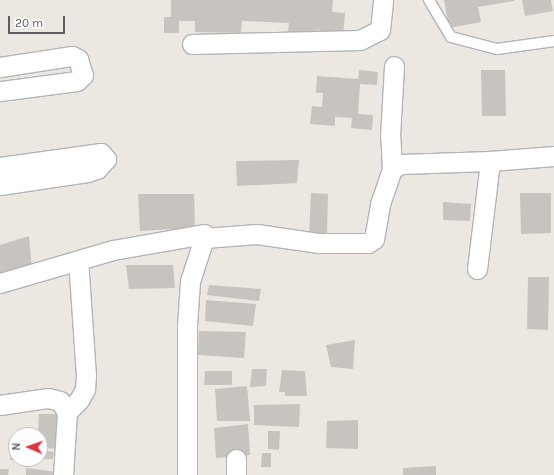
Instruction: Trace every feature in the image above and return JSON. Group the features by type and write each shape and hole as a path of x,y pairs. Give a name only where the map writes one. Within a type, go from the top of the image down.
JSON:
{"street":[{"path":"192,44 360,40 380,30 383,0"},
{"path":"0,67 72,56 78,59 83,75 77,81 0,91"},
{"path":"204,238 257,234 319,243 368,243 374,239 380,204 392,169 390,136 394,66"},
{"path":"0,167 101,153 106,159 97,169 88,172 0,185"},
{"path":"392,169 401,164 490,161 554,156"},
{"path":"477,269 490,161"},
{"path":"0,283 113,250 204,234 190,281 186,326 187,475"},
{"path":"67,412 80,400 85,389 86,376 78,260"},
{"path":"0,405 48,398 60,401 67,412 62,475"}],"lane":[{"path":"429,0 450,37 497,49 554,41"}],"building":[{"path":"171,0 333,0 332,12 345,13 343,36 318,34 319,26 317,33 288,32 289,23 242,21 241,33 195,32 195,21 179,21 179,33 164,33 164,17 171,17"},
{"path":"444,0 514,1 478,7 481,22 449,28"},
{"path":"522,0 551,0 553,11 525,16"},
{"path":"359,70 378,72 377,85 360,84 358,114 373,115 372,130 351,128 352,118 335,117 335,126 310,124 312,106 322,107 323,93 316,93 317,76 358,79"},
{"path":"481,70 505,70 506,116 482,116"},
{"path":"299,160 297,183 237,186 236,161"},
{"path":"311,193 328,194 327,236 309,235"},
{"path":"520,193 551,193 551,233 521,234"},
{"path":"138,194 194,194 195,228 140,231"},
{"path":"443,202 471,204 470,221 443,220"},
{"path":"29,236 32,270 0,277 0,245"},
{"path":"126,265 173,265 175,288 129,289"},
{"path":"528,277 549,277 548,330 527,329"},
{"path":"209,285 261,289 259,301 207,295"},
{"path":"206,300 256,304 253,326 205,321"},
{"path":"199,331 246,332 244,358 198,355"},
{"path":"355,340 353,369 331,367 326,345"},
{"path":"252,369 267,369 266,386 250,387"},
{"path":"282,370 305,371 307,396 285,396 285,392 279,392"},
{"path":"205,371 232,371 232,385 204,385"},
{"path":"247,386 250,421 217,421 215,389"},
{"path":"300,404 299,427 254,425 254,405"},
{"path":"39,414 61,414 59,449 48,448 48,427 38,427"},
{"path":"358,420 358,449 326,448 327,421"},
{"path":"248,424 250,455 216,458 214,428"},
{"path":"268,431 280,431 279,450 268,449"},
{"path":"48,451 54,452 53,459 48,459"},
{"path":"262,453 271,453 271,467 261,467"},
{"path":"436,466 436,475 403,475 403,468"},
{"path":"26,468 57,472 57,475 26,475"},
{"path":"0,469 9,469 8,475 0,475"}]}
